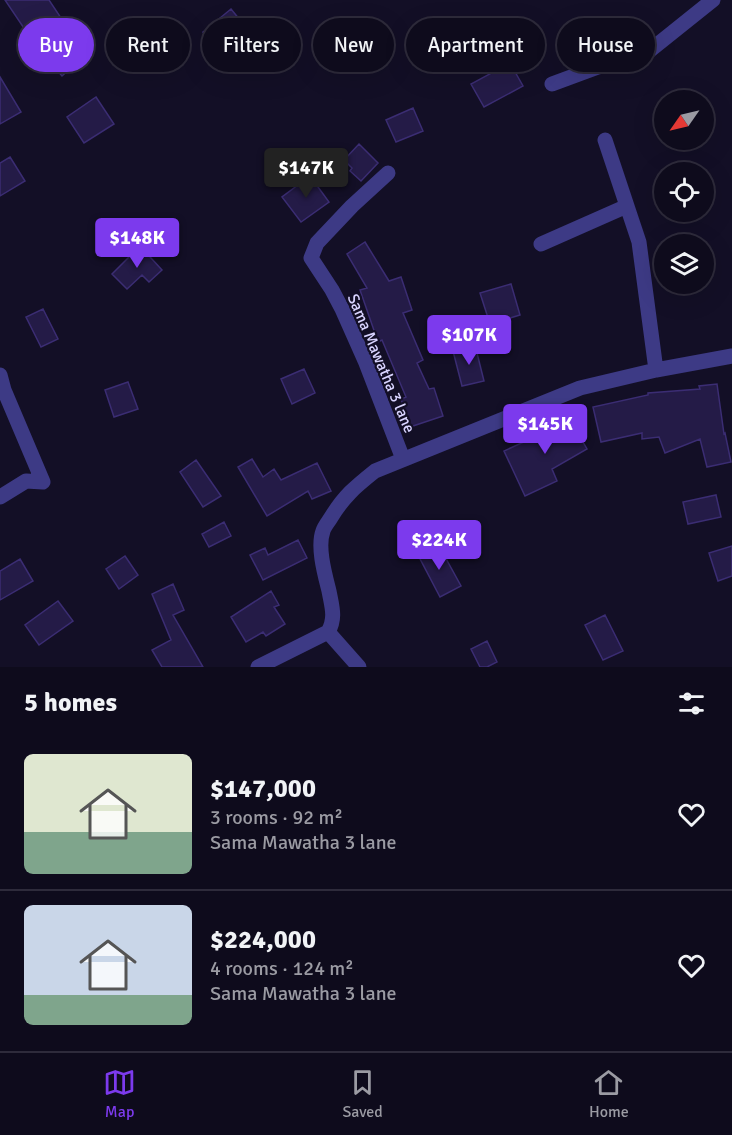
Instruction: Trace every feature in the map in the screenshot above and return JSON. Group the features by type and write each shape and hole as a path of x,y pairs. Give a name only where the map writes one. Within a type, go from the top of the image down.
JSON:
{"street":[{"path":"552,84 648,52 712,0"},
{"path":"605,140 639,242 656,370"},
{"name":"Sama Mawatha 3 lane","path":"388,173 317,243 311,258 342,309 366,363 403,459"},
{"path":"541,243 627,206"},
{"path":"258,667 328,632 333,624 332,605 324,573 321,544 323,531 351,490 375,471 580,388 656,370 732,356"},
{"path":"0,375 4,390 43,482 26,481 0,497"},
{"path":"328,632 360,667"}],"building":[{"path":"5,0 49,0 61,18 18,18"},
{"path":"231,9 238,18 220,18"},
{"path":"493,72 515,72 523,86 484,107 471,84"},
{"path":"0,77 21,112 0,124"},
{"path":"96,97 114,124 84,143 67,117"},
{"path":"413,108 423,131 396,142 386,120"},
{"path":"359,144 378,163 361,181 350,171 352,168 344,160"},
{"path":"10,157 25,181 0,196 0,163"},
{"path":"310,176 329,202 301,222 282,197"},
{"path":"365,242 389,281 401,277 412,310 403,313 423,360 417,363 429,389 434,388 443,416 410,427 401,399 406,397 382,340 378,342 360,290 367,288 347,254"},
{"path":"140,246 162,270 149,282 142,275 127,289 112,274"},
{"path":"511,284 520,315 490,324 480,293"},
{"path":"43,309 58,339 41,347 26,317"},
{"path":"475,345 484,381 462,386 453,351"},
{"path":"304,369 315,393 292,404 281,379"},
{"path":"128,382 138,409 114,417 105,390"},
{"path":"717,384 724,434 731,462 707,467 700,439 665,453 659,437 642,439 642,433 601,442 593,407 648,395 648,393 700,389 699,386"},
{"path":"567,414 587,449 552,469 557,481 525,496 504,451 546,432 543,428"},
{"path":"252,459 263,477 274,469 281,480 317,463 331,491 312,499 308,491 267,516 238,467"},
{"path":"196,460 221,496 203,507 180,472"},
{"path":"716,495 721,517 688,524 683,502"},
{"path":"224,522 231,536 209,547 202,534"},
{"path":"298,540 307,558 263,580 250,555 265,548 268,555"},
{"path":"438,544 461,586 440,597 418,555"},
{"path":"732,546 732,576 718,581 709,553"},
{"path":"125,556 138,575 119,589 106,569"},
{"path":"20,559 33,581 0,600 0,571"},
{"path":"173,584 184,610 173,615 203,667 162,667 152,650 171,640 152,594"},
{"path":"271,591 279,605 274,607 285,624 266,636 263,632 246,642 231,617"},
{"path":"58,601 73,621 39,645 25,625"},
{"path":"605,615 623,651 603,660 585,625"},
{"path":"487,641 497,662 487,667 480,667 471,649"}]}
